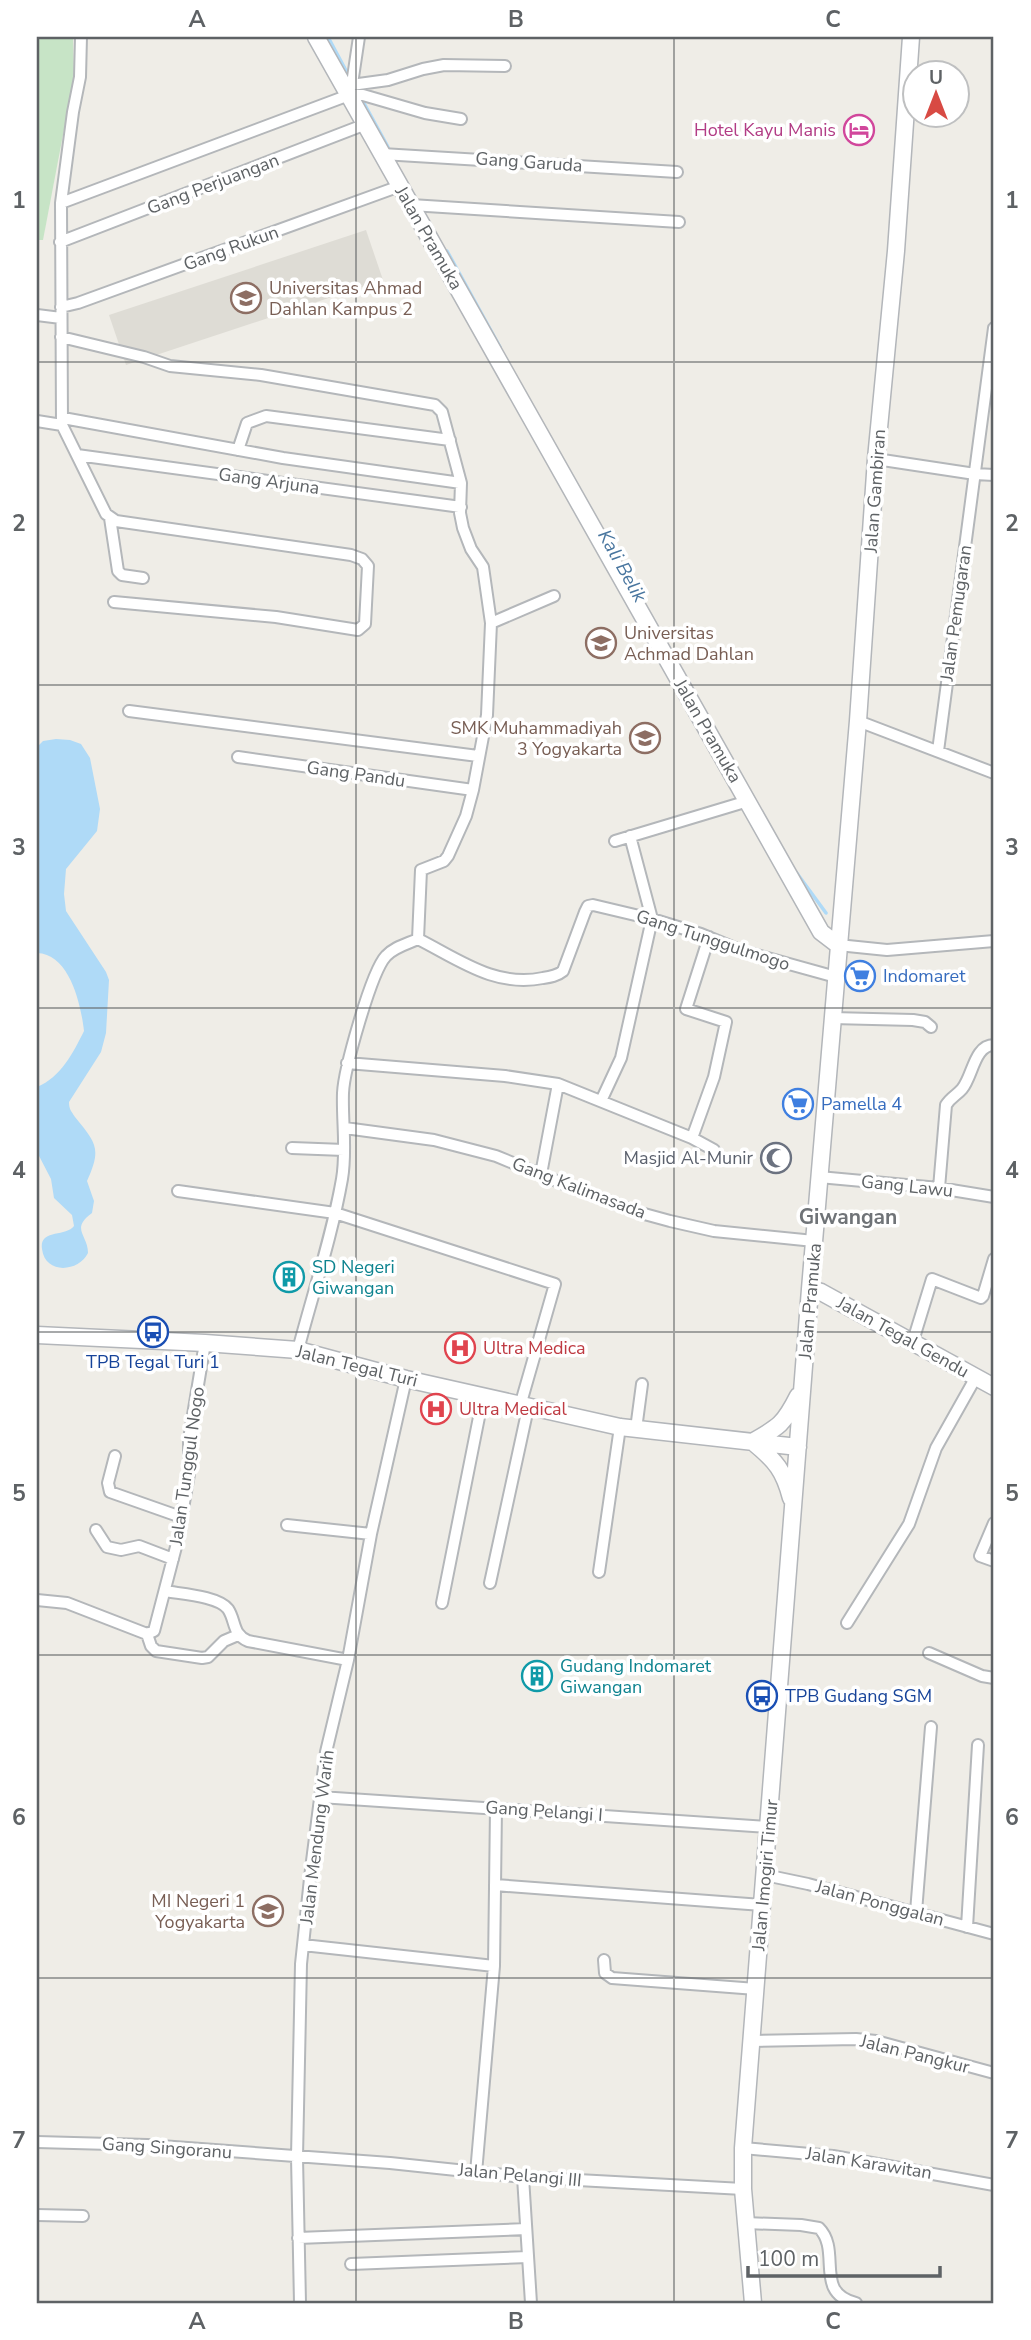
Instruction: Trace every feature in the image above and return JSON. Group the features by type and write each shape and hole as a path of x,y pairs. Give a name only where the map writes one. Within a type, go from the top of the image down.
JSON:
{"main road":[{"name":"Jalan Pramuka","path":"316,37 354,89 366,124 382,154 821,932 838,945 798,1447"},
{"name":"Jalan Gambiran","path":"838,945 858,721 876,459 896,251 911,37"},
{"name":"Jalan Tegal Gendu","path":"810,1289 821,1292 914,1341 994,1387"},
{"name":"Jalan Tegal Turi","path":"37,1335 298,1350 524,1407 628,1428 798,1447"},
{"path":"793,1508 786,1479 774,1459 752,1442 788,1418 803,1387"},
{"name":"Jalan Imogiri Timur","path":"753,2303 745,2223 743,2148 798,1447"}],"street":[{"path":"80,37 80,77 61,204 62,421 106,514 116,521 351,555 362,559 368,566 365,624 358,630 276,617 114,601"},
{"path":"354,89 359,37"},
{"path":"61,204 354,89 429,67 505,66"},
{"path":"354,89 425,113 461,119"},
{"name":"Gang Perjuangan","path":"60,242 366,124"},
{"name":"Gang Garuda","path":"382,154 677,172"},
{"name":"Gang Rukun","path":"61,312 78,303 400,186"},
{"path":"411,205 679,222"},
{"path":"37,315 61,312"},
{"name":"Jalan Pemugaran","path":"938,751 994,331"},
{"path":"61,337 170,366 261,375 435,405 442,412 461,483 463,528 471,549 483,567 491,623 487,715 473,790 466,817 448,856 444,861 421,870 418,939 394,950 381,962 347,1063 343,1093 345,1128 342,1177 298,1350"},
{"path":"238,450 244,426 251,420 266,416 450,440"},
{"path":"37,421 62,421 461,483"},
{"name":"Gang Arjuna","path":"77,455 461,507"},
{"path":"876,459 994,475"},
{"path":"110,518 118,571 122,575 143,578"},
{"path":"491,623 554,596"},
{"path":"129,711 478,756"},
{"path":"858,721 994,773"},
{"name":"Gang Pandu","path":"238,757 473,790"},
{"path":"615,841 748,801"},
{"path":"601,1101 621,1058 652,919 630,836"},
{"name":"Gang Tunggulmogo","path":"418,939 478,972 505,979 533,980 563,971 588,906 593,905 652,919 709,937 742,951 836,977"},
{"path":"692,1138 714,1077 726,1022 686,1009 709,937"},
{"path":"838,945 887,950 994,941"},
{"path":"832,1018 913,1020 925,1022 931,1027"},
{"path":"939,1188 946,1105 951,1097 965,1086 983,1049 994,1045"},
{"path":"347,1063 505,1076 558,1084 692,1138 714,1150"},
{"path":"541,1174 558,1084"},
{"name":"Gang Kalimasada","path":"345,1128 434,1140 496,1156 637,1212 670,1221 714,1231 814,1241"},
{"path":"292,1148 344,1150"},
{"name":"Gang Lawu","path":"820,1177 939,1188 994,1197"},
{"path":"178,1191 335,1213 555,1284 524,1407 490,1583"},
{"path":"914,1341 932,1279 981,1298 994,1259"},
{"name":"Jalan Tunggul Nogo","path":"147,1634 154,1631 173,1559 189,1474 188,1449 205,1343"},
{"path":"847,1623 909,1524 936,1448 976,1377"},
{"name":"Jalan Mendung Warih","path":"300,2303 297,2157 303,1945 320,1797 326,1752 348,1660 371,1534 407,1379"},
{"path":"598,1572 628,1428 642,1384"},
{"path":"442,1603 483,1397"},
{"path":"115,1456 108,1483 110,1492 181,1517"},
{"path":"994,1523 980,1556 994,1561"},
{"path":"287,1525 371,1534"},
{"path":"96,1530 107,1547 121,1550 139,1546 173,1559"},
{"path":"165,1591 220,1602 230,1612 238,1635 248,1641 348,1660"},
{"path":"37,1600 62,1602 147,1634 156,1651 202,1658 212,1656 221,1643 238,1635"},
{"path":"929,1653 982,1676 994,1678"},
{"path":"916,1912 931,1727"},
{"path":"967,1927 978,1745"},
{"name":"Gang Pelangi I","path":"320,1797 768,1827"},
{"path":"476,2173 494,1966 496,1808"},
{"name":"Jalan Ponggalan","path":"765,1875 994,1934"},
{"path":"495,1885 762,1905"},
{"path":"303,1945 494,1966"},
{"path":"604,1960 605,1973 612,1978 756,1989"},
{"name":"Jalan Pangkur","path":"752,2041 876,2041 994,2073"},
{"name":"Gang Singoranu","path":"37,2142 148,2145 297,2157"},
{"name":"Jalan Karawitan","path":"743,2148 834,2156 994,2185"},
{"name":"Jalan Pelangi III","path":"297,2157 390,2162 523,2177 743,2189"},
{"path":"523,2177 531,2303"},
{"path":"37,2214 83,2216"},
{"path":"745,2223 801,2224 820,2228 827,2239 834,2290 844,2300 856,2303"},
{"path":"298,2238 526,2229"},
{"path":"351,2264 528,2257"}],"shaded area":[{"name":"Universitas Ahmad Dahlan Kampus 2","path":"366,230 383,280 126,365 109,315"}],"green space":[{"path":"73,37 74,77 43,240 37,240 37,40"}],"water":[{"path":"56,739 81,744 90,758 100,809 97,831 66,869 64,894 66,911 109,980 106,1033 101,1052 69,1102 71,1111 92,1140 95,1153 87,1181 94,1201 92,1213 82,1223 81,1228 88,1253 77,1264 63,1268 49,1263 44,1257 42,1243 49,1236 74,1226 72,1215 54,1198 51,1179 37,1152 37,1087 60,1071 84,1031 77,995 66,971 58,962 37,953 37,747 43,741"}],"waterway":[{"path":"328,37 350,78"},
{"path":"360,96 388,147"},
{"name":"Kali Belik","path":"447,251 500,347"},
{"name":"Kali Belik","path":"796,872 826,913"}],"place":[{"name":"Hotel Kayu Manis","path":"859,130"},
{"name":"Universitas Ahmad Dahlan Kampus 2","path":"246,298"},
{"name":"Universitas Achmad Dahlan","path":"601,643"},
{"name":"SMK Muhammadiyah 3 Yogyakarta","path":"645,738"},
{"name":"Indomaret","path":"860,976"},
{"name":"Pamella 4","path":"798,1104"},
{"name":"Masjid Al-Munir","path":"776,1158"},
{"name":"SD Negeri Giwangan","path":"289,1277"},
{"name":"TPB Tegal Turi 1","path":"153,1332"},
{"name":"Ultra Medica","path":"460,1348"},
{"name":"Ultra Medical","path":"436,1409"},
{"name":"Gudang Indomaret Giwangan","path":"537,1676"},
{"name":"TPB Gudang SGM","path":"762,1696"},
{"name":"MI Negeri 1 Yogyakarta","path":"268,1911"}],"district":[{"name":"Giwangan","path":"848,1217"}]}
